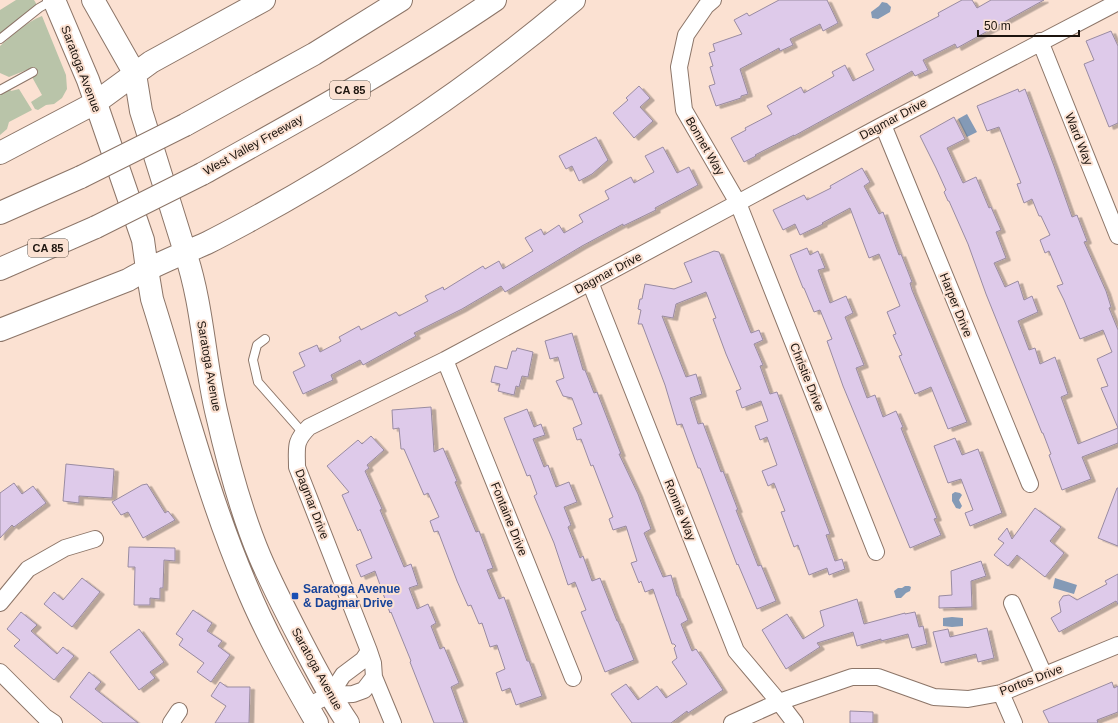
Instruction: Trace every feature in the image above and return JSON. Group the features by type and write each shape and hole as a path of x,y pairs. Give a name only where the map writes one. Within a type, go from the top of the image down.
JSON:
{"main road":[{"name":"Saratoga Avenue","path":"54,0 88,80 143,240 152,299 205,476 225,533 245,584 262,621 312,715"},
{"name":"Saratoga Avenue","path":"93,0 135,74 141,111 190,265 217,415 244,514 276,593 313,665 348,723"},
{"path":"0,152 95,103 151,62 264,0"},
{"path":"0,213 81,177 185,125 314,54 401,0"},
{"name":"West Valley Freeway","path":"0,269 96,227 202,174 365,82 495,0"},
{"path":"0,330 125,281 147,268 207,243 295,195 338,170 414,121 482,74 574,0"}],"street":[{"name":"Bonnet Way","path":"713,0 706,6 686,35 679,68 682,96 684,110 738,203"},
{"name":"Dagmar Drive","path":"393,723 374,677 373,663 369,651 297,467 297,444 303,433 310,427 445,360 1040,41 1118,2"},
{"name":"Ward Way","path":"1040,41 1118,236"},
{"name":"Harper Drive","path":"883,125 1030,484"},
{"name":"Christie Drive","path":"738,203 876,552"},
{"name":"Ronnie Way","path":"590,282 736,651 795,723"},
{"name":"Fontaine Drive","path":"445,360 573,678"},
{"path":"0,603 28,569 65,548 95,539"},
{"path":"1012,603 1044,675"},
{"name":"Portos Drive","path":"732,723 779,702 852,677 878,677 934,697 968,699 1001,693 1118,645"},
{"path":"312,715 330,695 343,675 362,660 369,651"},
{"path":"0,672 45,717 54,723"},
{"path":"330,695 353,694 364,690 374,677"},
{"path":"1001,693 1014,723"}],"lane":[{"path":"0,39 39,8 54,0"},
{"path":"2,86 32,72"},
{"path":"265,339 257,345 253,360 258,382 303,433"}],"green space":[{"path":"16,0 34,0 37,5 0,34 0,10"},
{"path":"42,16 66,75 67,89 62,98 54,104 46,105 38,110 35,109 31,102 42,95 32,77 38,74 34,67 9,77 0,73 0,46 25,25"},
{"path":"10,89 11,91 19,89 32,110 9,122 7,129 0,135 0,95"}],"water":[{"path":"882,2 887,3 891,7 890,12 878,19 872,18 871,12"},
{"path":"967,114 977,132 967,137 958,119"},
{"path":"955,492 962,495 959,500 962,506 960,509 956,508 952,501 952,494"},
{"path":"1055,578 1077,585 1074,594 1053,588"},
{"path":"905,586 911,587 910,591 901,598 896,598 894,591"},
{"path":"943,618 963,618 963,626 943,626"}],"building":[{"path":"779,0 827,0 838,23 823,31 820,24 790,39 793,45 780,51 779,48 740,69 748,94 741,96 741,98 716,106 709,86 715,84 710,67 713,66 709,53 715,51 713,44 742,34 734,20 747,13 749,16"},
{"path":"962,0 972,0 977,8 991,0 1044,0 957,48 955,44 923,60 928,70 915,76 912,71 744,162 731,138 746,130 745,128 772,114 767,106 801,87 804,93 834,76 832,72 845,65 853,81 874,70 866,54 939,16 938,13"},
{"path":"1111,31 1118,46 1118,123 1109,127 1084,64 1094,60 1086,41"},
{"path":"639,86 650,98 640,107 653,121 634,138 613,113 628,100 626,98"},
{"path":"1018,89 1019,92 1025,89 1072,217 1077,215 1087,241 1084,242 1106,291 1111,307 1109,308 1118,330 1118,428 1101,388 1108,386 1097,359 1112,352 1103,330 1080,339 1057,286 1063,284 1049,251 1045,253 1040,240 1050,235 1041,216 1039,216 1032,199 1024,203 1017,184 1021,183 999,127 987,131 977,106"},
{"path":"954,117 965,139 947,148 963,183 976,177 989,208 991,207 1001,230 996,232 1006,258 994,263 1005,287 1018,281 1024,300 1032,296 1038,312 1018,321 1029,350 1035,348 1040,364 1055,357 1068,394 1061,397 1078,444 1118,428 1118,443 1082,457 1091,479 1062,490 1049,455 1051,454 1043,433 986,294 968,244 944,192 946,190 920,136"},
{"path":"596,137 608,160 592,174 579,181 572,166 566,169 559,156"},
{"path":"663,147 677,173 689,167 698,185 655,208 656,210 623,226 623,224 582,246 505,292 501,286 462,309 414,333 416,336 363,365 360,360 331,375 333,380 303,394 293,372 305,366 299,353 317,345 320,352 341,341 339,337 359,326 361,330 396,312 399,316 428,301 425,296 443,287 444,290 483,266 485,269 499,261 503,269 533,251 525,238 541,229 544,235 559,225 564,233 583,222 579,215 609,199 605,191 631,177 634,183 654,172 645,156"},
{"path":"862,168 870,182 864,186 879,214 883,212 899,255 901,254 912,282 910,283 912,290 967,422 948,429 931,387 915,394 899,356 902,355 893,335 896,334 887,312 900,306 879,254 869,258 850,208 822,223 823,224 800,235 795,224 783,230 773,210 804,195 807,200 831,188 830,186"},
{"path":"807,248 810,255 818,251 825,268 818,270 830,303 846,296 853,313 845,317 864,365 856,368 867,398 875,395 883,417 896,411 903,427 901,428 937,518 934,519 941,535 910,548 843,386 827,341 832,339 820,310 814,312 790,255"},
{"path":"714,251 719,252 751,333 759,330 763,340 754,344 763,365 760,366 770,394 777,392 830,534 826,535 835,561 842,559 845,569 829,575 827,568 809,575 798,545 794,547 781,512 785,511 774,483 768,486 762,471 777,465 767,437 760,440 755,426 768,421 761,401 742,408 736,391 741,389 713,319 716,318 706,292 676,304 673,318 662,316 686,377 696,374 702,394 690,398 698,424 703,423 721,472 723,471 738,510 736,510 758,566 761,565 776,601 757,609 738,564 737,565 682,424 677,425 665,385 642,324 638,324 641,310 638,309 645,284 674,289 692,282 684,263"},
{"path":"572,333 583,370 585,370 594,393 597,392 621,454 619,454 638,494 651,529 644,533 663,577 671,575 677,596 688,620 681,624 692,651 696,649 723,690 688,713 687,711 671,723 632,723 611,694 626,684 638,700 657,686 666,698 687,684 672,662 677,658 674,648 676,646 672,644 653,589 645,592 641,581 639,583 631,563 637,561 626,526 613,530 609,519 613,517 593,465 591,466 581,439 577,440 573,428 582,424 572,398 563,396 556,381 564,378 558,357 550,359 545,341"},
{"path":"517,348 533,352 528,377 522,376 519,387 516,386 514,395 498,391 500,384 491,382 495,366 507,369 512,351 516,351"},
{"path":"431,407 434,452 443,448 457,481 455,482 476,532 479,531 493,568 487,570 499,599 504,597 527,661 529,661 542,696 516,705 510,688 502,691 496,673 505,669 497,645 490,647 482,623 479,624 471,605 468,606 438,531 434,532 430,521 439,517 428,493 424,495 404,449 401,449 399,428 393,429 392,410"},
{"path":"527,409 534,427 541,424 545,435 533,439 544,467 548,465 556,487 569,482 577,502 564,507 571,525 568,527 580,558 583,556 592,581 600,578 634,660 605,672 581,612 586,610 575,582 568,585 554,543 534,496 537,494 530,475 527,476 504,418"},
{"path":"371,436 384,450 367,465 369,468 365,471 382,509 380,510 404,567 411,564 418,585 409,588 417,609 428,604 436,623 431,626 440,649 444,647 459,683 451,687 464,723 434,723 410,662 411,661 391,612 390,613 375,571 361,577 356,565 372,558 360,529 358,531 342,495 349,492 327,466 358,440 362,444"},
{"path":"955,438 962,455 978,449 1002,513 970,526 965,513 973,510 961,479 948,483 934,446"},
{"path":"66,464 114,469 112,498 79,496 79,503 63,501"},
{"path":"14,483 22,494 33,486 46,503 14,527 12,525 0,538 0,493"},
{"path":"147,484 165,513 168,511 175,520 143,538 128,512 121,515 112,502 142,485"},
{"path":"1118,488 1118,546 1098,538"},
{"path":"1035,508 1061,527 1050,541 1064,553 1045,577 1017,555 1008,566 994,555 1004,543 998,539 1007,528 1012,539"},
{"path":"129,547 175,548 175,561 164,560 163,588 160,588 160,599 150,598 150,605 134,605 135,567 128,567"},
{"path":"981,561 986,576 971,581 972,607 939,608 939,596 952,595 951,571"},
{"path":"1118,574 1118,604 1116,601 1059,632 1051,618 1061,612 1059,602 1063,596 1069,595 1077,600 1107,584 1105,581"},
{"path":"82,578 100,592 72,627 44,604 54,592 63,600"},
{"path":"857,599 864,624 905,613 915,612 919,627 923,626 927,644 912,648 908,634 881,641 881,639 857,646 853,632 817,643 820,647 786,669 762,630 787,614 803,639 824,626 820,611"},
{"path":"193,610 212,623 207,631 222,641 218,646 230,655 211,682 197,672 204,663 179,645 183,639 176,634"},
{"path":"21,612 37,625 31,631 57,654 63,647 74,656 54,680 14,646 20,640 7,629"},
{"path":"987,628 994,658 978,662 976,654 941,663 933,632 948,629 950,637"},
{"path":"139,629 164,662 150,672 155,678 139,690 110,652"},
{"path":"89,672 101,682 95,689 138,723 103,723 70,697"},
{"path":"220,682 227,687 250,687 249,723 215,723 226,706 211,696"},
{"path":"1112,682 1114,688 1118,686 1118,712 1097,720 1098,723 1049,723 1043,711"},
{"path":"850,711 873,712 873,723 850,723"}],"place":[{"name":"Saratoga Avenue & Dagmar Drive","path":"295,596"}]}
